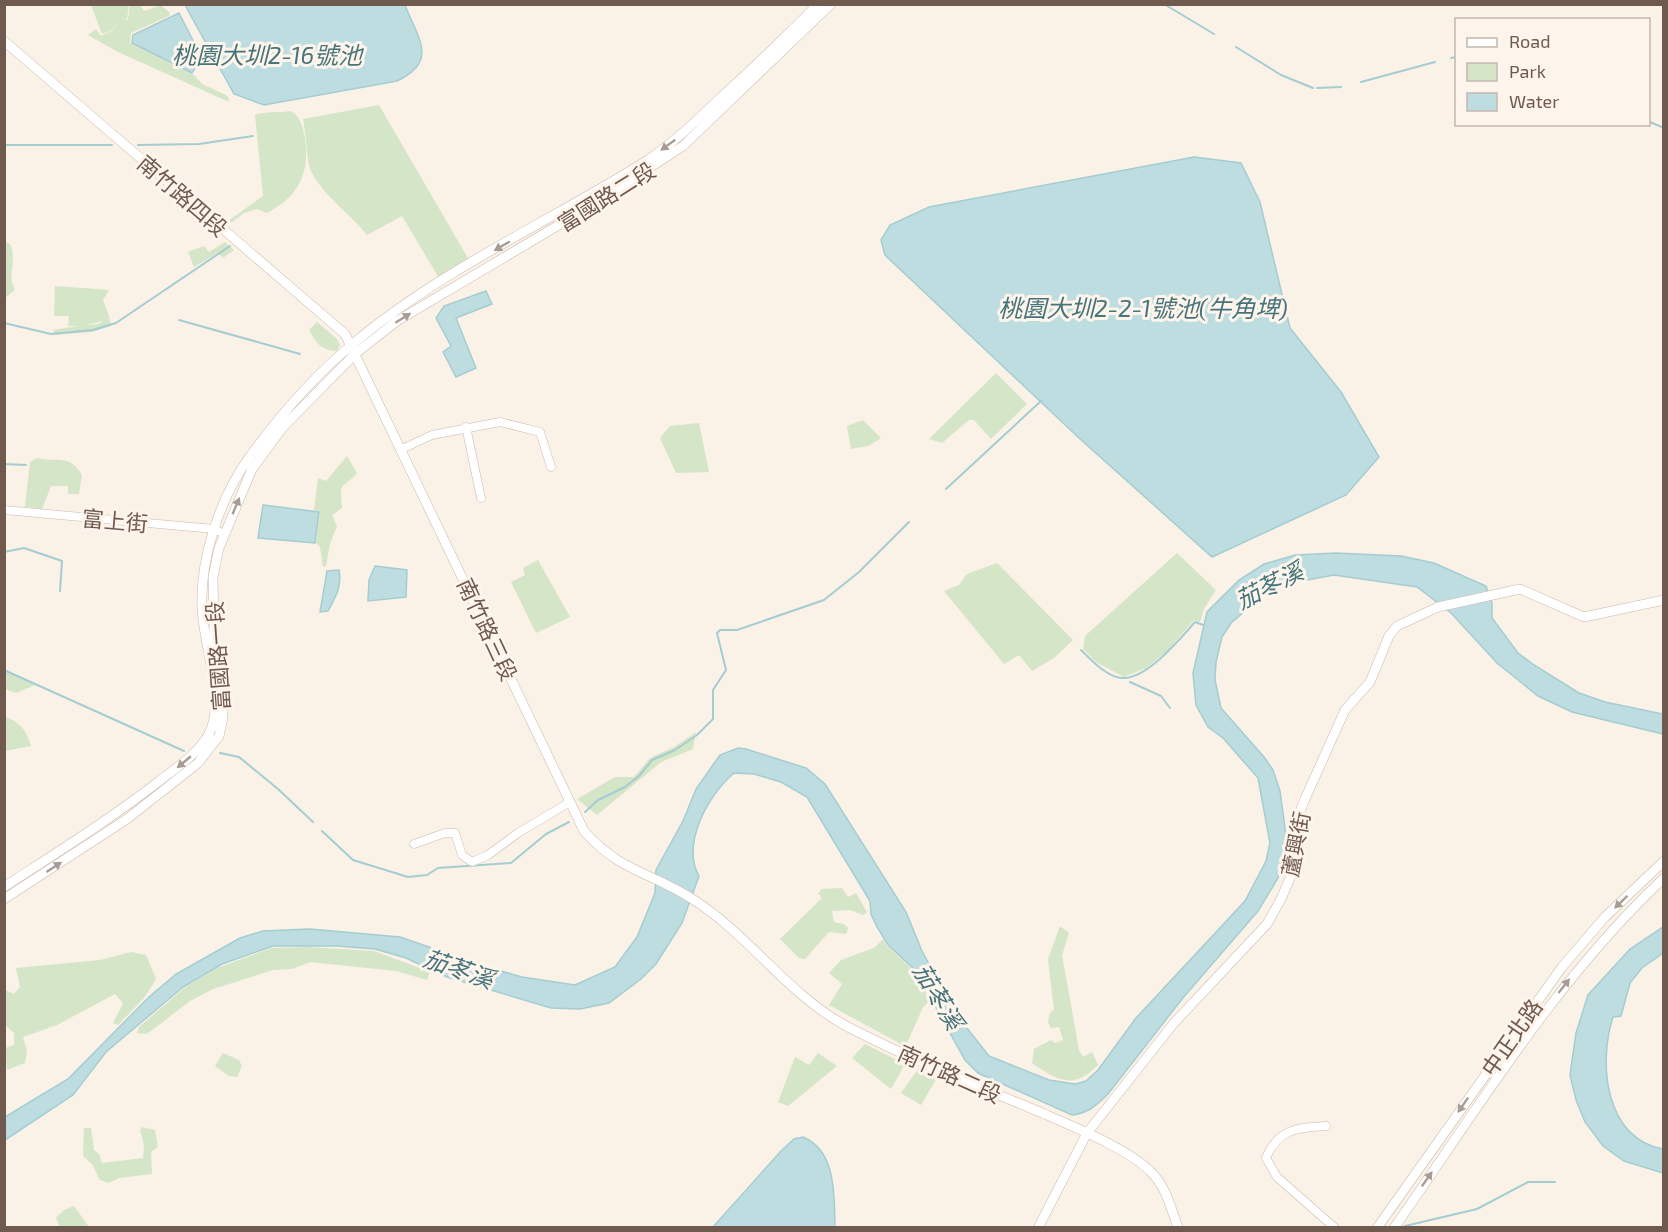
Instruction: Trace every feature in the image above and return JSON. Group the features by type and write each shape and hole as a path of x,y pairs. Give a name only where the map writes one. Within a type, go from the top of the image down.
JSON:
{"street":[{"name":"富國路二段","path":"354,349 394,312 447,278 578,202 674,141 818,4"},
{"name":"富國路二段","path":"354,349 666,159 683,146 831,4"},
{"name":"南竹路四段","path":"4,41 345,334 354,349"},
{"name":"南竹路三段","path":"354,349 584,831 599,849 617,862 693,899 713,915"},
{"name":"富國路一段","path":"4,887 120,812 202,746 211,731 215,718 202,608 204,574 214,529 245,464 278,422 354,349"},
{"name":"富國路一段","path":"4,899 127,819 198,763 219,736 223,718 214,630 213,577 224,534 252,469 283,428 354,349"},
{"path":"402,449 432,435 500,422 540,432 551,467"},
{"path":"466,427 481,498"},
{"name":"富上街","path":"4,510 214,529 224,534"},
{"name":"蘆興街","path":"1038,1227 1087,1133 1174,1023 1267,924 1293,871 1299,814 1305,799 1344,710 1370,682 1389,636 1397,626 1438,607 1520,589 1584,617 1664,600"},
{"path":"414,844 445,833 455,834 462,855 472,862 488,855 518,833 570,802"},
{"name":"中正北路","path":"1377,1227 1562,967 1605,917 1664,861"},
{"name":"中正北路","path":"1394,1227 1550,1004 1609,931 1664,878"},
{"name":"南竹路二段","path":"713,915 803,996 846,1026 1087,1133 1148,1169 1164,1188 1178,1227"},
{"path":"1326,1126 1301,1128 1278,1137 1266,1158 1277,1177 1335,1227"}],"green space":[{"path":"91,5 129,5 127,19 121,18 128,20 130,5 140,5 144,11 161,5 170,13 169,16 131,33 130,43 194,75 202,84 228,96 229,102 116,51 88,35 96,29 101,36 113,30 121,19 112,30 102,34"},
{"path":"379,105 469,260 439,278 402,216 367,235 322,188 311,171 303,119"},
{"path":"291,111 299,120 305,139 306,163 300,183 287,200 278,207 267,213 257,209 244,213 231,223 228,221 263,196 255,115"},
{"path":"5,242 10,244 12,250 12,279 15,290 5,298"},
{"path":"225,242 234,250 223,258 218,253 194,267 188,252 204,246 209,252"},
{"path":"55,286 109,290 103,300 110,319 83,326 68,326 69,316 54,316"},
{"path":"105,319 110,320 111,326 92,332 53,335 54,330 99,324"},
{"path":"317,322 337,339 340,345 337,351 323,348 314,339 309,330"},
{"path":"996,373 1027,404 991,439 974,420 969,420 942,443 929,439"},
{"path":"863,420 881,438 868,446 851,449 847,426"},
{"path":"699,423 709,472 676,473 660,438 670,426"},
{"path":"347,456 357,473 341,489 342,508 332,515 337,526 330,544 326,566 323,567 320,547 316,543 320,511 314,510 318,478 326,481"},
{"path":"37,458 68,461 77,468 82,475 79,494 68,494 68,486 51,486 42,509 25,507 30,462"},
{"path":"1177,553 1216,590 1204,609 1200,622 1194,620 1167,651 1146,668 1124,677 1096,662 1083,649 1085,636"},
{"path":"538,560 570,617 536,633 511,582 525,575 523,568"},
{"path":"997,563 1073,640 1054,658 1032,671 1019,655 1004,664 944,591 959,585 967,574"},
{"path":"4,670 35,685 16,693 5,689"},
{"path":"5,717 22,727 31,746 5,751"},
{"path":"696,732 693,749 661,762 597,815 577,799 615,777 634,777 650,758 674,747"},
{"path":"842,888 848,897 856,893 867,912 863,915 850,910 832,911 834,922 844,924 848,928 846,934 829,932 805,959 799,958 780,939 822,898 818,893 822,889"},
{"path":"1060,926 1069,933 1062,955 1079,1050 1083,1057 1092,1052 1098,1065 1081,1078 1073,1080 1058,1078 1032,1063 1034,1049 1051,1040 1055,1043 1063,1040 1059,1027 1051,1028 1048,1022 1050,1013 1054,1010 1048,959"},
{"path":"883,939 887,946 914,971 930,1001 923,1007 907,1043 901,1044 829,1005 842,984 829,973 841,960 874,948"},
{"path":"310,947 374,951 430,972 427,980 396,971 310,962 292,969 273,970 213,989 190,1001 147,1034 137,1033 139,1027 184,988 217,968 272,948"},
{"path":"131,952 146,955 156,979 144,998 118,1025 113,1023 123,1003 115,994 57,1025 23,1037 27,1051 25,1063 7,1070 5,1048 14,1045 14,1033 5,1025 5,990 14,994 20,987 16,968 100,960"},
{"path":"865,1044 905,1064 891,1089 852,1058"},
{"path":"223,1053 239,1060 242,1066 237,1077 229,1076 215,1066"},
{"path":"818,1053 837,1066 788,1106 778,1102 795,1057 809,1065"},
{"path":"918,1069 937,1078 921,1105 901,1093"},
{"path":"142,1127 155,1130 158,1147 151,1152 152,1174 119,1178 109,1183 100,1180 92,1164 83,1156 84,1128 91,1128 94,1150 99,1154 102,1163 143,1158 144,1145 140,1130"},
{"path":"74,1206 89,1227 60,1227 56,1218 64,1210"}],"water":[{"name":"桃園大圳2-16號池","path":"185,5 405,5 422,48 421,57 418,65 410,73 397,81 264,105 234,94"},
{"path":"179,13 202,58 192,73 132,43 133,35"},
{"name":"桃園大圳2-2-1號池(牛角埤)","path":"1194,157 1241,163 1260,202 1290,328 1341,392 1379,457 1346,495 1212,557 1079,438 885,255 881,240 890,225 929,207"},
{"path":"486,291 492,304 456,318 476,368 456,377 443,352 451,346 436,318 444,306"},
{"path":"263,505 319,512 315,543 258,538"},
{"name":"茄苳溪","path":"1336,553 1401,556 1434,563 1486,586 1492,603 1492,618 1518,653 1579,693 1605,702 1663,714 1663,734 1572,712 1538,696 1497,663 1451,613 1417,587 1334,575 1291,583 1265,594 1231,623 1222,637 1216,662 1215,680 1221,708 1264,757 1273,770 1280,791 1287,843 1278,878 1258,911 1182,999 1108,1094 1087,1111 1072,1115 978,1073 965,1060 915,970 888,945 871,914 870,901 807,797 781,782 754,774 734,773 715,794 695,835 694,863 699,876 682,923 656,964 641,979 609,1003 580,1009 551,1008 447,977 406,958 375,949 337,946 273,946 222,964 183,987 106,1052 73,1095 5,1140 5,1117 68,1079 149,997 176,974 240,938 263,931 310,929 400,937 522,977 575,985 615,967 637,937 655,893 656,870 683,821 696,789 720,755 738,748 806,768 825,784 906,912 922,951 935,975 950,994 963,1023 989,1056 1049,1080 1075,1084 1086,1081 1098,1070 1136,1018 1245,901 1266,861 1270,843 1258,778 1223,738 1208,727 1196,705 1193,673 1207,612 1239,580 1264,564 1295,555"},
{"path":"375,566 407,570 406,597 368,601 369,580"},
{"path":"339,570 340,581 336,596 328,611 320,612 327,571"},
{"path":"1663,927 1663,953 1642,968 1630,983 1621,1016 1613,1017 1606,1056 1611,1096 1618,1115 1629,1131 1644,1142 1663,1149 1663,1173 1624,1161 1603,1146 1585,1122 1576,1100 1570,1075 1576,1033 1588,995 1630,949"},
{"path":"803,1137 814,1144 828,1164 833,1189 835,1227 713,1227 781,1151 794,1139"}],"waterway":[{"path":"1164,4 1214,34"},
{"path":"1236,47 1281,75 1313,88"},
{"path":"1451,58 1455,57"},
{"path":"1361,82 1435,62"},
{"path":"1317,88 1341,87"},
{"path":"1650,122 1664,128"},
{"path":"138,145 199,144 253,136"},
{"path":"4,145 112,145"},
{"path":"4,323 51,334 93,330 116,323 230,246"},
{"path":"179,320 300,354"},
{"path":"946,489 1041,401"},
{"path":"4,464 26,465"},
{"path":"585,812 598,800 625,787 639,776 652,760 675,750 697,735 713,719 713,690 726,670 717,633 720,630 737,630 824,600 859,572 909,522"},
{"path":"4,552 24,548 62,561 60,591"},
{"path":"1081,650 1100,668 1112,675 1123,678 1132,677 1162,657 1195,622 1203,625"},
{"path":"4,670 184,751"},
{"path":"1130,682 1161,696 1170,708"},
{"path":"220,753 239,757 313,822"},
{"path":"322,831 353,860 408,877 427,875 438,868 511,863 546,834 569,822"},
{"path":"1405,1226 1477,1209 1528,1182 1555,1182"}]}
